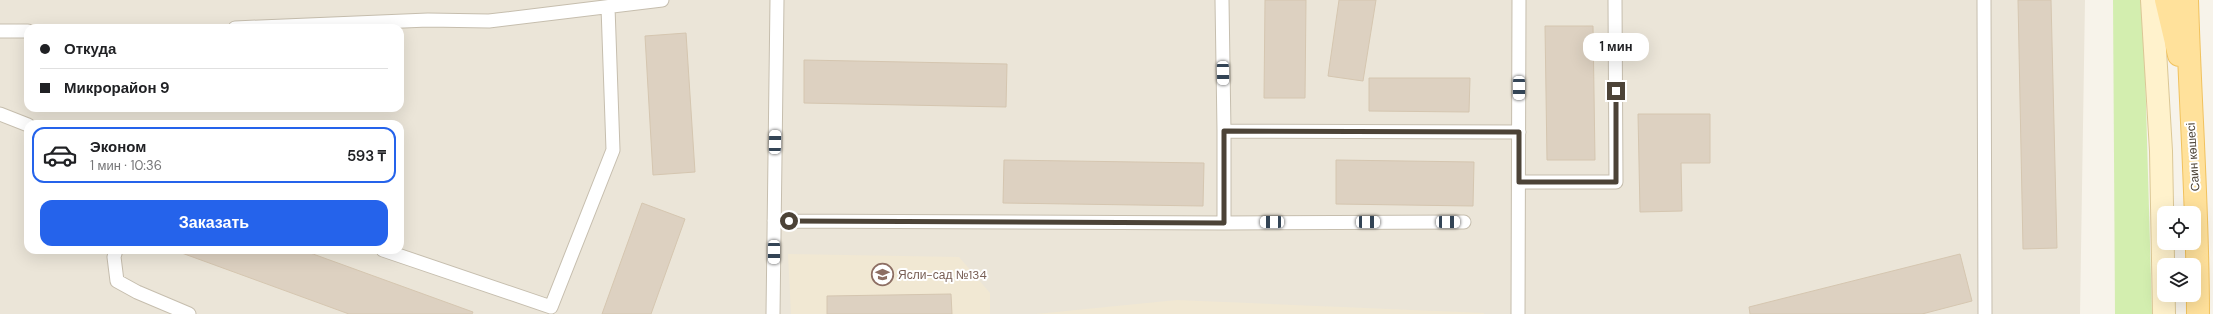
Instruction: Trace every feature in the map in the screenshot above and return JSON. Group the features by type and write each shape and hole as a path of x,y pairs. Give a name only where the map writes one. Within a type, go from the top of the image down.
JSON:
{"main road":[{"path":"2152,0 2161,151 2164,314"},
{"path":"2166,0 2190,101"},
{"name":"Саин көшесі","path":"2187,0 2190,101 2198,220 2198,314"}],"lane":[{"path":"328,24 420,20 490,21 662,0"},
{"path":"773,314 777,0"},
{"path":"1222,0 1224,223"},
{"path":"1518,314 1519,0"},
{"path":"1519,182 1616,182 1615,0"},
{"path":"1984,0 1985,314"},
{"path":"395,254 551,307 613,150 608,7"},
{"path":"0,31 24,31"},
{"path":"0,114 24,123"},
{"path":"1224,131 1519,132"},
{"path":"774,221 1224,223 1464,222"},
{"path":"115,254 117,281 136,292 189,314"}],"shaded area":[{"path":"0,0 2085,0 2080,314 0,314"},
{"name":"Ясли-сад №134","path":"788,254 959,257 990,293 990,314 791,314"},
{"path":"1177,300 1484,313 1484,314 1036,314"}],"green space":[{"path":"2113,0 2143,0 2152,314 2115,314"}],"building":[{"path":"1265,0 1306,0 1305,98 1264,98"},
{"path":"1339,0 1376,0 1363,81 1328,76"},
{"path":"2018,0 2051,0 2057,248 2023,249"},
{"path":"1545,26 1593,26 1595,160 1547,160"},
{"path":"686,33 695,172 653,175 645,36"},
{"path":"804,60 1007,64 1006,107 804,103"},
{"path":"1369,78 1470,78 1469,112 1369,111"},
{"path":"1638,114 1710,114 1710,163 1681,163 1682,211 1640,212"},
{"path":"1004,160 1204,163 1203,206 1003,203"},
{"path":"1336,160 1474,162 1473,206 1336,204"},
{"path":"642,203 685,219 651,314 602,314"},
{"path":"184,254 313,254 473,312 472,314 349,314"},
{"path":"1960,254 1972,301 1922,314 1750,314 1749,307"},
{"path":"951,294 952,314 827,314 827,296"}],"place":[{"name":"Ясли-сад №134","path":"882,275"}],"route":[{"path":"789,221 1224,223 1224,131 1519,132 1519,182 1616,182 1616,91"}]}
